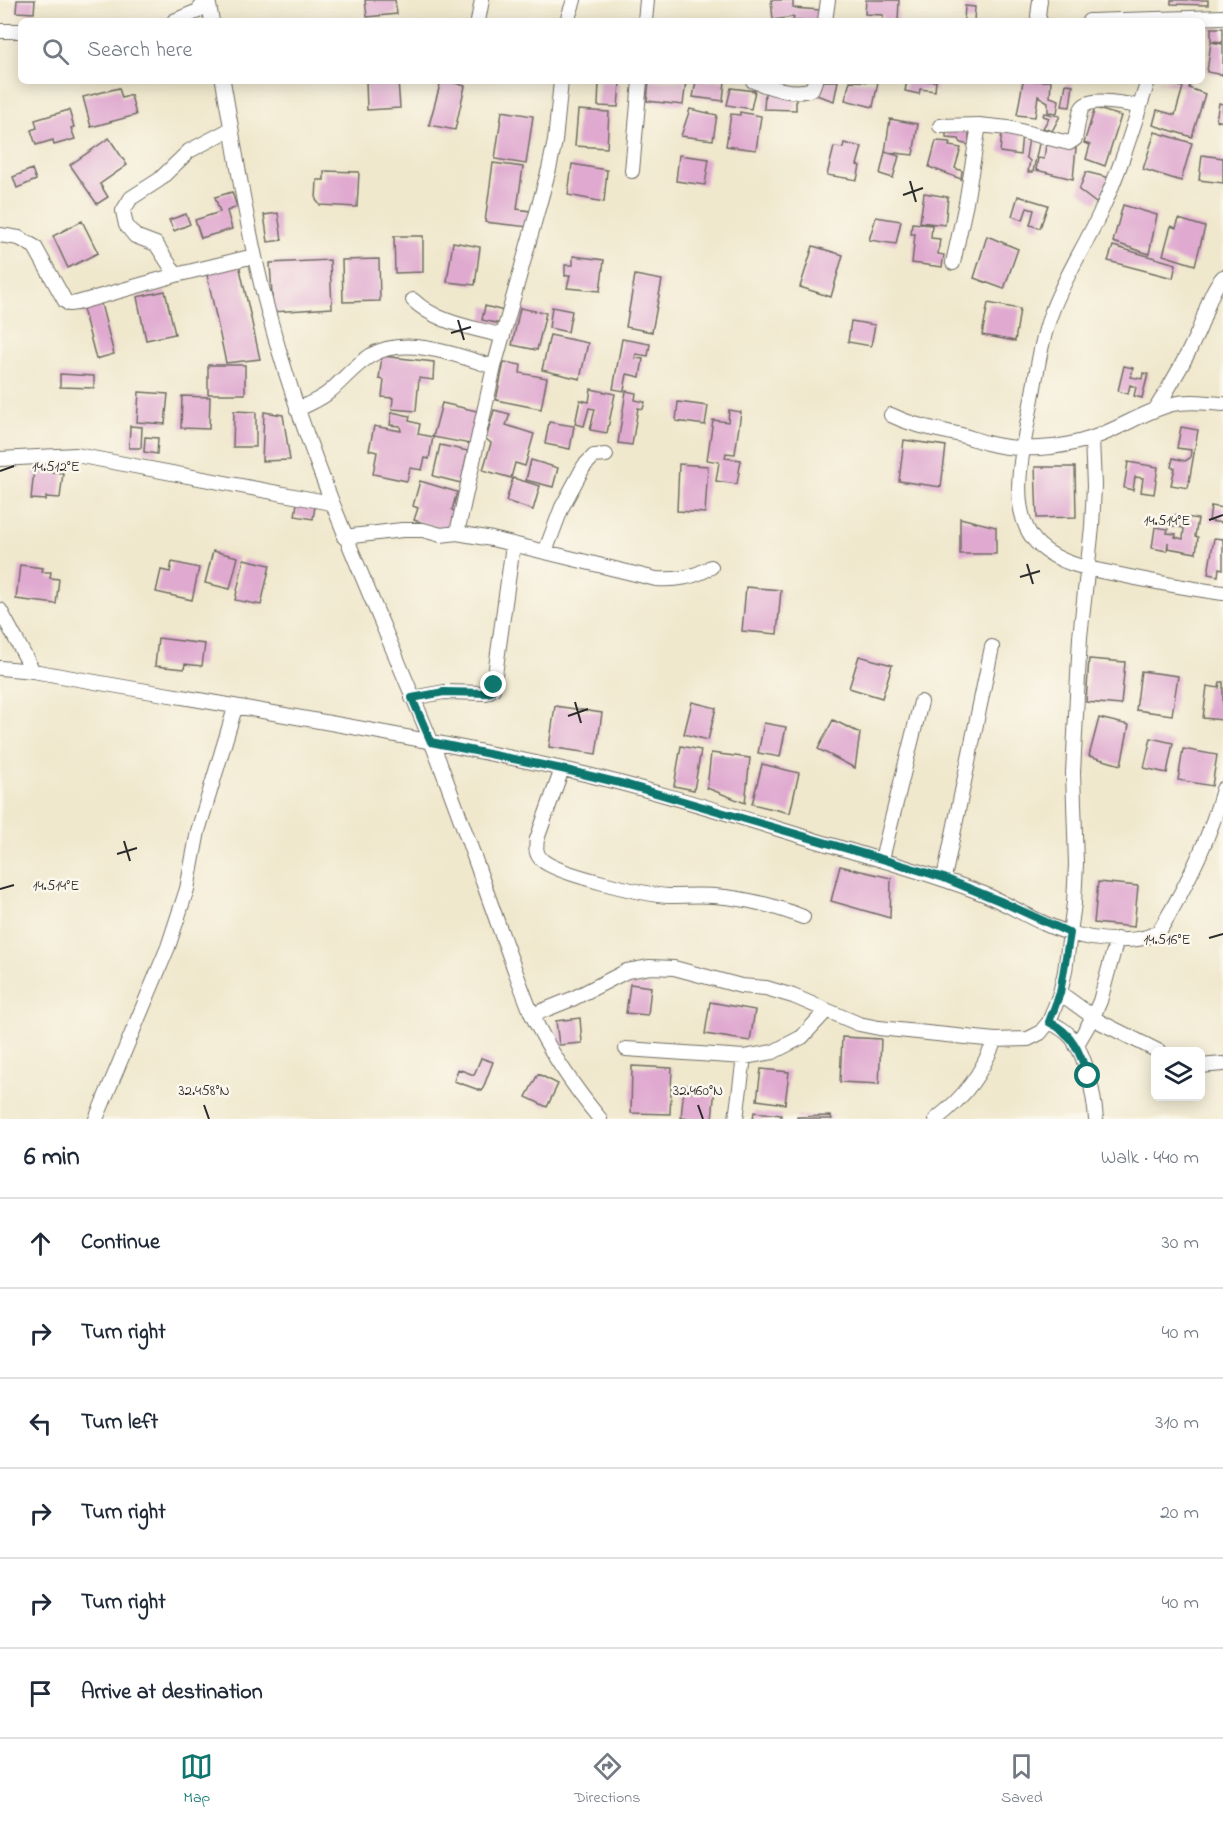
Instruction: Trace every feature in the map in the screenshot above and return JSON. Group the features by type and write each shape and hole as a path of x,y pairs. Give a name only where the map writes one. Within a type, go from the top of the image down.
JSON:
{"street":[{"path":"186,18 198,11 207,0"},
{"path":"207,0 211,18"},
{"path":"479,18 482,0"},
{"path":"568,18 574,0"},
{"path":"645,18 647,0"},
{"path":"825,18 828,0"},
{"path":"1039,18 1040,0"},
{"path":"1203,18 1223,17"},
{"path":"0,31 18,31"},
{"path":"224,84 254,256 297,410 344,537 431,742 532,1015 550,1052 600,1119"},
{"path":"457,533 494,367 549,169 555,141 561,84"},
{"path":"632,171 640,84"},
{"path":"764,84 803,91 812,89 813,84"},
{"path":"1147,84 1102,209 1052,310 1041,350 1022,448 1020,498 1029,534 1056,558 1088,569 1223,593"},
{"path":"940,126 979,125 1008,128 1069,143 1076,139 1081,109 1086,103 1095,101 1140,106"},
{"path":"953,263 979,125"},
{"path":"176,275 156,244 135,236 126,225 123,211 130,198 159,180 189,152 231,129"},
{"path":"0,235 19,238 35,247 64,301 69,304 254,256"},
{"path":"1155,410 1186,358 1208,303 1223,277"},
{"path":"413,300 424,311 440,319 502,336"},
{"path":"297,410 327,394 371,355 390,347 411,346 448,353 494,367"},
{"path":"891,415 916,426 959,434 989,444 1044,448 1092,438 1174,404 1191,402 1223,404"},
{"path":"532,1015 572,999 627,972 650,967 674,969 741,986 765,988 793,996 859,1024 879,1028 995,1040 1028,1039 1040,1033 1049,1022 1060,993 1074,903 1076,864 1073,773 1076,701 1094,496 1092,438"},
{"path":"0,459 76,455 331,503"},
{"path":"545,552 562,507 584,466 594,456 606,455"},
{"path":"344,537 402,530 423,530 441,535 457,533 656,579 676,580 696,576 711,567"},
{"path":"412,698 444,692 486,693 493,689 513,545"},
{"path":"0,610 33,671"},
{"path":"944,878 992,647"},
{"path":"0,668 33,671 431,742 628,785 944,878 1070,933 1117,939 1141,940 1153,936 1160,930 1200,857 1223,789"},
{"path":"882,859 921,702"},
{"path":"96,1119 168,946 187,889 198,831 234,708"},
{"path":"562,769 537,839 536,849 543,862 555,869 637,891 667,896 714,896 747,900 803,917"},
{"path":"1076,1046 1100,1001 1117,939"},
{"path":"1060,993 1108,1026 1151,1047"},
{"path":"626,1049 744,1057 773,1052 802,1037 826,1011"},
{"path":"1049,1022 1060,1027 1076,1046 1088,1076 1096,1119"},
{"path":"936,1119 957,1102 974,1083 984,1068 995,1040"},
{"path":"736,1119 744,1057"},
{"path":"1205,1066 1223,1064"}],"building":[{"path":"17,0 35,0 34,13 16,12"},
{"path":"365,0 395,0 397,14 367,17"},
{"path":"771,0 793,0 793,8 820,10 819,18 773,18"},
{"path":"866,0 899,0 898,18 883,18 883,15 865,14"},
{"path":"1171,0 1208,0 1208,5 1171,4"},
{"path":"965,6 975,7 974,18 964,18"},
{"path":"1211,28 1223,28 1223,42 1211,41"},
{"path":"1211,42 1223,44 1223,75 1207,72"},
{"path":"366,84 398,84 400,108 367,110"},
{"path":"440,84 465,86 455,130 429,125"},
{"path":"599,84 620,84 618,107 598,106"},
{"path":"649,84 686,84 683,105 647,101"},
{"path":"695,84 725,84 723,101 693,97"},
{"path":"818,84 837,84 834,101 816,95"},
{"path":"849,84 878,84 873,107 845,100"},
{"path":"906,84 936,84 935,91 920,89 919,94 905,91"},
{"path":"1022,84 1051,84 1050,97 1059,100 1057,113 1048,112 1048,102 1038,96 1035,117 1017,115"},
{"path":"1066,84 1073,85 1070,107 1062,106"},
{"path":"1169,84 1190,84 1189,88 1205,94 1192,137 1153,125 1157,110 1175,115 1183,87"},
{"path":"119,88 122,98 131,95 136,115 91,127 83,97"},
{"path":"731,88 755,91 751,109 727,105"},
{"path":"765,93 796,94 796,110 764,109"},
{"path":"1219,103 1223,104 1223,122 1216,120"},
{"path":"1095,108 1121,116 1105,166 1086,159 1090,145 1084,143"},
{"path":"690,109 717,115 713,140 681,136"},
{"path":"69,110 75,139 54,145 53,140 36,145 31,130 37,128 35,120"},
{"path":"578,110 609,112 607,148 575,146"},
{"path":"502,111 533,116 526,164 495,159"},
{"path":"740,112 761,116 756,150 726,146 731,114 740,115"},
{"path":"1044,113 1060,116 1052,131 1043,128 1049,118 1043,116"},
{"path":"890,119 918,124 913,155 885,152"},
{"path":"946,131 969,131 969,145 961,143 959,139 946,138"},
{"path":"1002,131 1022,133 1020,155 1000,152"},
{"path":"1155,132 1192,143 1181,181 1143,169"},
{"path":"109,138 127,165 100,184 108,197 97,204 70,165"},
{"path":"1029,138 1040,139 1033,172 1028,172 1030,161 1026,157"},
{"path":"936,141 950,142 949,146 961,148 955,168 962,171 961,179 929,167"},
{"path":"844,143 862,147 857,165 860,166 857,180 827,175 834,147 843,148"},
{"path":"1046,144 1076,148 1073,179 1036,170 1038,158 1044,159"},
{"path":"885,152 899,156 893,178 880,174"},
{"path":"679,155 709,159 705,185 676,181"},
{"path":"1202,155 1223,158 1223,183 1199,180"},
{"path":"493,163 523,167 517,209 530,211 528,227 485,222"},
{"path":"572,164 607,170 604,202 568,195"},
{"path":"32,169 36,180 17,188 13,177"},
{"path":"324,171 359,172 357,207 320,205 316,200 317,180 324,180"},
{"path":"1086,172 1110,178 1096,203 1079,190"},
{"path":"232,192 237,207 227,211 232,229 201,238 195,220 220,212 215,197"},
{"path":"924,193 948,197 945,225 920,222"},
{"path":"1018,196 1048,205 1040,228 1030,225 1034,210 1027,208 1023,220 1012,216"},
{"path":"1123,205 1157,215 1149,254 1113,242"},
{"path":"278,213 282,240 268,242 264,215"},
{"path":"186,214 190,224 174,231 169,220"},
{"path":"876,217 901,221 896,244 869,240"},
{"path":"1179,219 1205,227 1195,265 1163,255 1171,226 1176,228"},
{"path":"82,221 98,253 68,268 53,236"},
{"path":"912,223 932,225 931,238 940,239 938,254 944,255 942,267 912,263 915,234 911,234"},
{"path":"394,236 423,236 423,272 395,273"},
{"path":"987,236 1018,249 1004,289 974,278"},
{"path":"453,242 480,247 475,285 447,282"},
{"path":"813,246 843,255 831,297 800,287"},
{"path":"1113,246 1176,264 1173,278 1108,261"},
{"path":"573,256 604,260 600,291 567,288 570,275 565,276 565,265 573,265"},
{"path":"379,259 380,301 343,302 342,260"},
{"path":"330,260 332,308 273,312 270,263"},
{"path":"239,264 260,359 226,363 206,270"},
{"path":"635,275 662,280 652,332 626,327"},
{"path":"165,291 175,334 146,340 137,297"},
{"path":"100,300 114,354 96,359 82,305"},
{"path":"988,303 1020,309 1015,341 982,335"},
{"path":"485,306 504,311 501,324 482,320"},
{"path":"552,307 572,311 568,332 549,328"},
{"path":"520,308 546,313 537,350 512,345"},
{"path":"851,321 875,325 871,346 848,342"},
{"path":"550,335 588,343 580,379 542,370"},
{"path":"622,339 650,344 648,356 636,354 635,358 643,359 640,377 627,374 624,391 613,389"},
{"path":"382,356 434,362 433,380 419,378 416,411 392,409 393,398 382,397 384,380 379,379"},
{"path":"504,362 521,365 520,373 547,378 541,409 496,400"},
{"path":"208,365 245,365 245,394 208,394"},
{"path":"1124,366 1133,368 1131,377 1142,379 1143,373 1148,374 1142,398 1134,396 1136,387 1130,385 1128,394 1118,391"},
{"path":"60,374 94,376 94,388 60,387"},
{"path":"591,389 615,394 607,433 590,430 595,409 589,408 584,426 575,424 580,400 589,402"},
{"path":"626,391 636,393 635,400 645,402 643,409 638,408 632,445 618,443"},
{"path":"139,392 168,394 165,424 137,422"},
{"path":"182,396 210,397 209,429 181,428"},
{"path":"678,402 708,406 705,425 676,421"},
{"path":"442,403 477,411 470,444 433,437"},
{"path":"494,410 510,414 506,425 534,434 525,466 515,463 511,478 483,470 491,443 486,439"},
{"path":"729,410 741,412 735,454 726,453 725,458 741,460 737,484 716,481 719,462 707,460 713,420 728,422"},
{"path":"234,411 256,412 256,447 233,447"},
{"path":"264,412 283,415 290,460 262,461"},
{"path":"392,412 410,416 409,421 420,424 418,434 433,437 429,459 425,458 422,470 410,468 407,481 373,474 377,452 369,450 374,426 401,431 400,426 390,425"},
{"path":"549,422 574,426 570,449 545,444"},
{"path":"130,426 142,427 141,448 129,448"},
{"path":"1181,427 1198,430 1188,488 1171,485 1175,468 1171,467 1173,458 1185,461 1190,458 1191,450 1177,448"},
{"path":"145,437 158,438 157,454 144,452"},
{"path":"904,440 946,446 941,487 899,481"},
{"path":"440,445 468,451 461,483 433,476"},
{"path":"531,460 558,468 553,487 526,480"},
{"path":"1128,462 1158,467 1154,494 1141,492 1143,478 1135,477 1133,490 1124,488"},
{"path":"679,464 708,466 705,513 677,511"},
{"path":"1035,467 1075,467 1076,517 1037,518"},
{"path":"34,470 63,473 60,498 31,499"},
{"path":"513,478 540,486 533,510 506,501"},
{"path":"420,481 457,492 452,510 457,512 451,532 414,520 418,508 413,506"},
{"path":"297,503 315,506 313,519 295,516"},
{"path":"1211,506 1223,508 1223,523 1209,521"},
{"path":"1174,515 1198,519 1195,536 1198,537 1196,553 1168,548 1168,542 1167,551 1152,548 1155,527 1168,529 1167,533 1176,534 1175,537 1183,539 1184,528 1172,526"},
{"path":"960,518 996,527 996,554 960,554"},
{"path":"1214,538 1223,539 1223,569 1219,568 1218,576 1208,574"},
{"path":"213,551 238,557 230,589 205,583"},
{"path":"244,559 270,565 261,605 235,600"},
{"path":"172,562 199,568 192,600 156,592 161,570 170,572"},
{"path":"20,565 43,568 42,572 51,572 50,578 59,579 56,604 16,599"},
{"path":"746,587 781,590 777,634 742,631"},
{"path":"158,638 205,644 202,666 185,664 184,669 155,666"},
{"path":"859,656 892,665 882,698 849,688"},
{"path":"1089,659 1125,662 1121,705 1086,702"},
{"path":"1141,671 1178,676 1172,715 1136,710"},
{"path":"1220,682 1223,682 1223,720 1203,718 1207,686 1219,688"},
{"path":"692,702 716,708 708,740 684,734"},
{"path":"555,706 602,713 596,754 549,747"},
{"path":"1099,718 1129,725 1121,765 1089,756"},
{"path":"833,720 860,733 855,768 818,749"},
{"path":"764,723 786,727 780,757 758,753"},
{"path":"1151,738 1173,743 1167,773 1144,768"},
{"path":"681,746 701,750 694,790 674,786"},
{"path":"1183,749 1217,755 1212,786 1178,780"},
{"path":"711,753 750,758 745,803 707,788"},
{"path":"762,764 799,773 790,813 752,804"},
{"path":"840,866 891,878 890,918 831,901"},
{"path":"1098,882 1138,886 1134,927 1094,923"},
{"path":"630,984 651,987 648,1015 626,1013"},
{"path":"710,1002 755,1010 750,1041 705,1034"},
{"path":"580,1018 582,1043 559,1045 556,1021"},
{"path":"842,1037 881,1039 879,1084 840,1082"},
{"path":"481,1058 493,1062 482,1091 454,1081 458,1069 474,1075"},
{"path":"632,1066 672,1068 670,1114 631,1113"},
{"path":"761,1069 789,1072 785,1104 757,1100"},
{"path":"538,1074 558,1084 547,1107 526,1097"},
{"path":"684,1085 715,1088 712,1119 681,1118"},
{"path":"754,1112 781,1115 781,1119 753,1119"},
{"path":"831,1116 832,1119 797,1119 797,1117"}],"route":[{"path":"494,685 491,692 486,693 444,692 412,698 431,742 628,785 882,859 944,878 1070,933 1060,993 1049,1022 1060,1027 1072,1039 1088,1076"}]}
